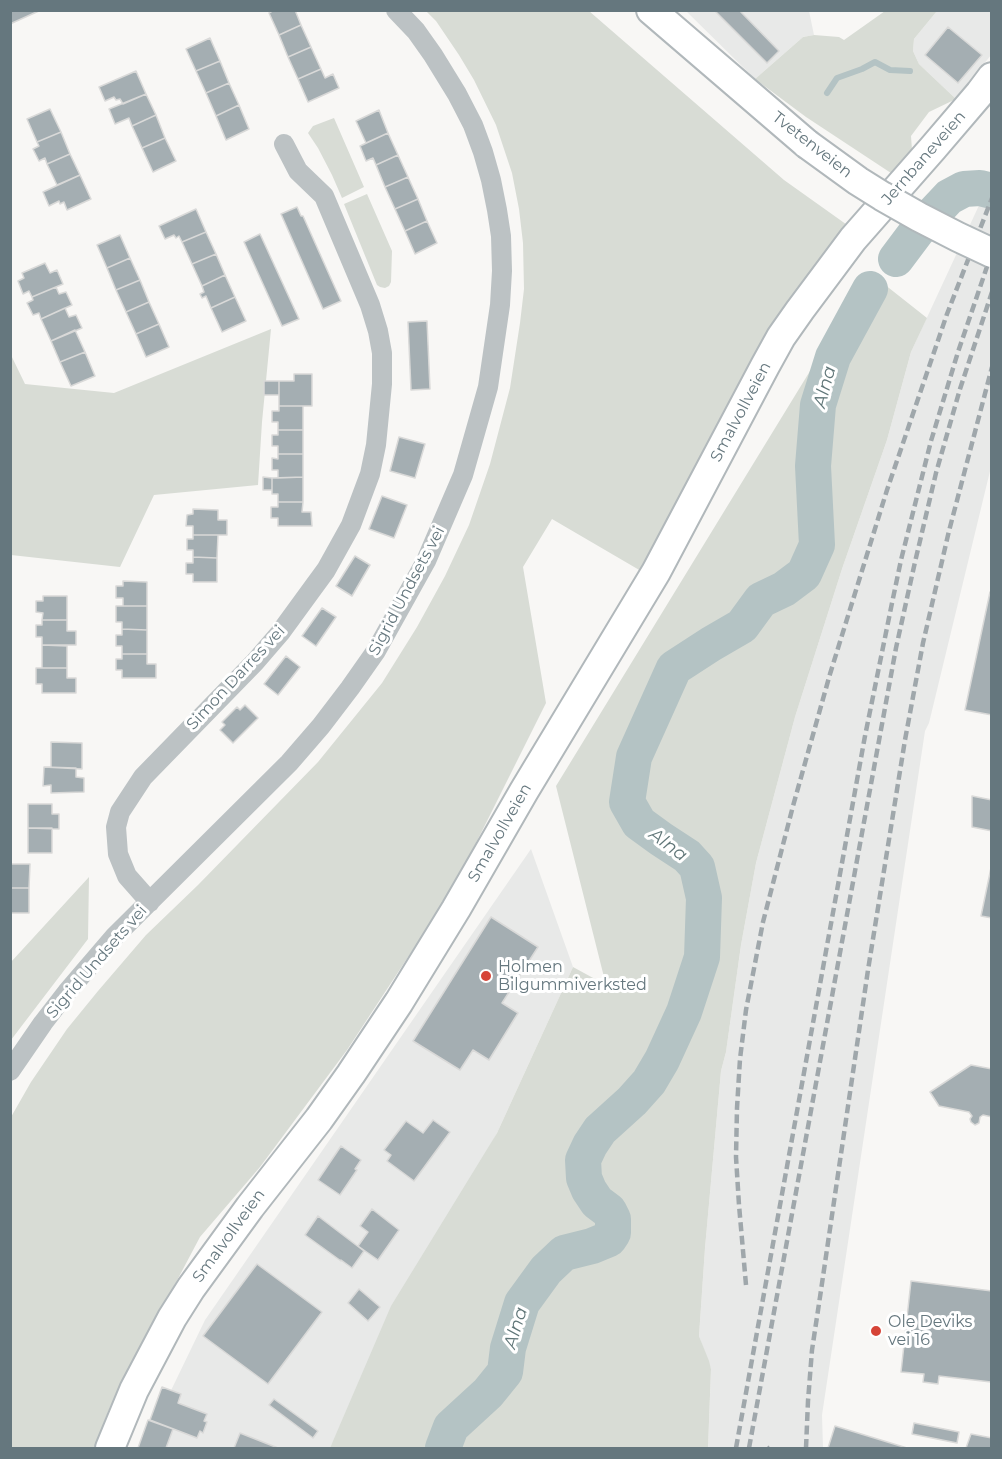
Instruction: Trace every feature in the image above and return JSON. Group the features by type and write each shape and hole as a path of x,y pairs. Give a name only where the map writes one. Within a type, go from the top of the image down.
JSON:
{"street":[{"name":"Sigrid Undsets vei","path":"10,1071 67,992 115,936 289,763 350,688 376,651 426,561 463,475 488,387 500,305 501,248 497,210 483,152 457,94 422,39 396,10"},
{"name":"Tvetenveien","path":"651,10 807,144 858,181 948,232 992,252"},
{"name":"Jernbaneveien","path":"878,210 992,77"},
{"name":"Simon Darres vei","path":"150,902 132,884 117,854 116,827 120,812 143,777 255,662 280,633 326,570 351,525 370,474 376,445 382,384 382,353 378,331 370,305 324,196 298,171 284,144"},
{"name":"Smalvollveien","path":"110,1449 134,1390 172,1318 250,1207 344,1083 399,1002 656,572 781,337 836,261 878,210"}],"shaded area":[{"path":"426,11 589,11 784,180 850,227 641,571 552,519 523,567 546,703 454,887 347,1050 260,1167 200,1237 110,1407 94,1448 11,1448 11,1117 31,1082 67,1029 98,991 146,935 318,762 382,683 445,576 469,525 490,464 510,388 524,289 523,243 519,209 512,173 496,125 459,55 436,21"},
{"path":"686,11 809,11 814,35 803,37 755,79"},
{"path":"885,11 937,11 914,39 913,51 919,64 956,99 929,112 911,136 912,150 894,175 806,117 755,79 803,37 814,35 839,37 844,40"},
{"path":"937,11 991,11 991,55 956,99 919,64 913,51 914,39"},
{"path":"334,118 364,187 342,198 318,148 308,133 313,126"},
{"path":"991,173 991,467 929,723 925,731 822,1415 823,1448 708,1448 711,1369 699,1336 705,1248 721,1071 756,863 795,717 842,569 887,440 911,352 981,201"},
{"path":"367,194 392,251 391,282 385,288 377,285 344,204"},
{"path":"870,273 927,318 911,352 887,440 842,569 795,717 756,863 721,1071 705,1248 699,1336 711,1369 708,1448 330,1448 391,1306 497,1133 573,967 606,985 556,786"},
{"path":"271,329 258,485 154,495 120,567 11,555 10,353 25,384 114,393"},
{"path":"531,849 573,967 497,1133 330,1448 147,1448 163,1407 205,1320"},
{"path":"89,877 88,939 11,1040 11,962"}],"building":[{"path":"10,10 41,10 10,24"},
{"path":"274,10 295,10 301,25 279,35 269,13"},
{"path":"714,10 739,10 779,51 767,63"},
{"path":"301,25 311,47 288,57 279,35"},
{"path":"948,27 982,55 958,83 925,55"},
{"path":"210,38 220,61 196,71 186,49"},
{"path":"311,47 321,69 298,79 288,57"},
{"path":"220,61 229,83 206,93 196,71"},
{"path":"321,69 325,78 333,74 339,88 308,102 298,79"},
{"path":"136,71 146,94 123,104 120,99 116,100 114,97 105,101 99,87"},
{"path":"229,83 239,105 216,116 206,93"},
{"path":"146,94 156,115 132,126 129,118 115,124 109,109"},
{"path":"239,105 249,129 226,140 216,116"},
{"path":"50,109 61,132 37,142 27,119"},
{"path":"379,110 388,133 366,143 356,121"},
{"path":"156,115 165,138 142,148 132,126"},
{"path":"61,132 70,154 47,164 45,158 39,161 33,149 39,146 37,142"},
{"path":"388,133 398,155 376,165 373,158 366,161 360,146"},
{"path":"165,138 176,161 153,172 142,148"},
{"path":"70,154 80,175 57,185 47,164"},
{"path":"398,155 408,177 385,187 376,165"},
{"path":"80,175 91,199 67,210 64,202 60,204 59,201 49,206 43,192"},
{"path":"408,177 418,199 395,209 385,187"},
{"path":"418,199 427,221 405,231 395,209"},
{"path":"297,207 341,301 323,309 281,214"},
{"path":"196,209 206,232 182,242 179,236 176,238 174,235 165,239 159,226"},
{"path":"427,221 437,243 415,254 405,231"},
{"path":"206,232 216,254 192,264 182,242"},
{"path":"260,234 299,319 282,326 244,242"},
{"path":"120,235 130,258 107,268 97,245"},
{"path":"216,254 225,275 202,286 192,264"},
{"path":"130,258 140,280 116,290 107,268"},
{"path":"45,263 50,273 57,270 63,284 32,297 29,291 23,294 18,281 24,278 22,273"},
{"path":"225,275 235,297 211,308 206,296 202,298 200,294 204,292 202,286"},
{"path":"140,280 149,302 126,312 116,290"},
{"path":"56,287 59,294 66,292 72,305 41,319 39,313 33,315 27,303 33,300 32,297"},
{"path":"235,297 246,321 222,332 211,308"},
{"path":"149,302 159,324 136,334 126,312"},
{"path":"65,308 69,317 76,315 82,328 51,341 41,319"},
{"path":"427,321 430,389 411,390 408,322"},
{"path":"159,324 169,347 146,357 136,334"},
{"path":"75,330 85,352 60,362 51,341"},
{"path":"85,352 95,376 71,386 60,362"},
{"path":"294,374 312,374 312,406 279,406 279,381 294,381"},
{"path":"264,381 279,381 279,395 264,395"},
{"path":"279,406 303,406 303,430 278,430 278,422 272,422 272,411 279,411"},
{"path":"278,430 303,430 303,454 278,454 278,446 272,446 272,435 278,435"},
{"path":"399,437 425,444 415,478 390,471"},
{"path":"278,454 303,454 303,477 278,478 278,470 272,470 272,458 278,459"},
{"path":"263,477 272,478 272,490 263,490"},
{"path":"303,477 303,502 278,502 278,494 272,494 272,478"},
{"path":"382,496 407,505 394,538 369,529"},
{"path":"278,502 303,502 302,512 311,512 312,526 278,526 278,518 271,518 271,507 278,507"},
{"path":"193,509 218,510 218,520 227,520 227,535 193,535 193,526 186,526 187,515 193,514"},
{"path":"193,535 218,535 217,558 193,557 193,550 187,550 187,539 193,539"},
{"path":"355,556 370,565 352,596 336,586"},
{"path":"193,557 217,558 217,582 193,582 193,574 186,574 186,563 193,563"},
{"path":"123,581 147,582 147,606 123,606 123,598 116,598 116,586 123,586"},
{"path":"990,592 992,592 992,715 965,710"},
{"path":"43,596 67,596 67,620 42,620 43,613 36,612 36,601 43,601"},
{"path":"116,606 147,606 147,630 122,629 122,622 116,622"},
{"path":"322,608 336,617 316,646 302,636"},
{"path":"42,620 67,620 67,631 76,631 76,645 42,645 42,637 36,637 36,625 42,625"},
{"path":"122,629 147,630 147,654 122,654 122,646 116,646 116,635 122,635"},
{"path":"42,645 67,646 67,668 42,668"},
{"path":"122,654 147,654 147,664 156,664 156,678 122,678 122,670 116,670 116,659 122,659"},
{"path":"286,656 300,667 278,695 264,684"},
{"path":"36,668 67,668 67,678 76,678 76,693 42,693 42,684 36,684"},
{"path":"245,705 258,718 233,743 220,730 225,725 222,722 237,707 240,710"},
{"path":"51,742 82,743 82,769 44,767 51,767"},
{"path":"44,767 76,768 76,777 84,778 84,792 51,793 51,785 43,786"},
{"path":"972,796 992,800 992,831 972,827"},
{"path":"28,804 52,804 52,814 59,814 59,829 28,828"},
{"path":"28,828 52,828 52,853 28,853"},
{"path":"992,863 992,918 981,916"},
{"path":"10,864 30,864 29,888 10,888"},
{"path":"10,888 29,888 29,913 10,913"},
{"path":"491,917 538,947 502,1003 518,1013 489,1060 473,1050 460,1070 413,1041"},
{"path":"971,1065 992,1069 992,1117 983,1115 979,1123 975,1125 971,1122 972,1116 969,1112 939,1106 930,1092"},
{"path":"433,1120 450,1132 414,1181 387,1161 391,1155 384,1150 406,1121 423,1133"},
{"path":"341,1146 361,1160 340,1195 318,1180"},
{"path":"372,1209 399,1230 378,1260 358,1246 368,1232 360,1226"},
{"path":"318,1216 364,1251 352,1268 305,1235"},
{"path":"257,1264 322,1312 268,1384 203,1336"},
{"path":"911,1281 992,1291 991,1382 939,1376 938,1384 923,1382 924,1374 901,1372"},
{"path":"359,1289 380,1307 368,1321 348,1303"},
{"path":"162,1387 181,1394 178,1403 207,1414 203,1433 200,1431 197,1438 150,1420"},
{"path":"274,1399 318,1431 313,1438 269,1405"},
{"path":"148,1420 173,1429 166,1448 138,1448"},
{"path":"914,1423 959,1432 957,1443 912,1434"},
{"path":"835,1426 907,1448 828,1448"},
{"path":"240,1433 278,1448 234,1448"},
{"path":"971,1434 992,1438 992,1448 966,1448"}],"waterway":[{"path":"827,93 837,78 875,62 890,70 910,71"},
{"name":"Alna","path":"896,259 917,231 949,197 964,189 980,188 992,191"},
{"name":"Alna","path":"443,1448 451,1427 488,1393 505,1372 508,1348 522,1303 546,1270 564,1253 592,1246 609,1239 613,1233 613,1219 609,1211 597,1202 584,1178 583,1160 600,1130 649,1082 662,1060 684,1012 702,957 704,898 697,867 687,856 639,823 627,802 634,757 674,668 742,626 761,600 784,589 804,574 817,545 813,466 818,405 833,357 870,289"}],"railway":[{"path":"746,1285 736,1157 737,1108 746,1010 763,922 830,674 887,490 947,314 992,198"},
{"path":"736,1448 865,736 901,560 931,441 992,252"},
{"path":"749,1448 896,648 936,473 960,389 992,292"},
{"path":"806,1448 812,1350 868,970 905,740 923,643 949,531 992,367"}],"place":[{"name":"Holmen Bilgummiverksted","path":"486,976"},
{"name":"Ole Deviks vei 16","path":"876,1331"}]}
